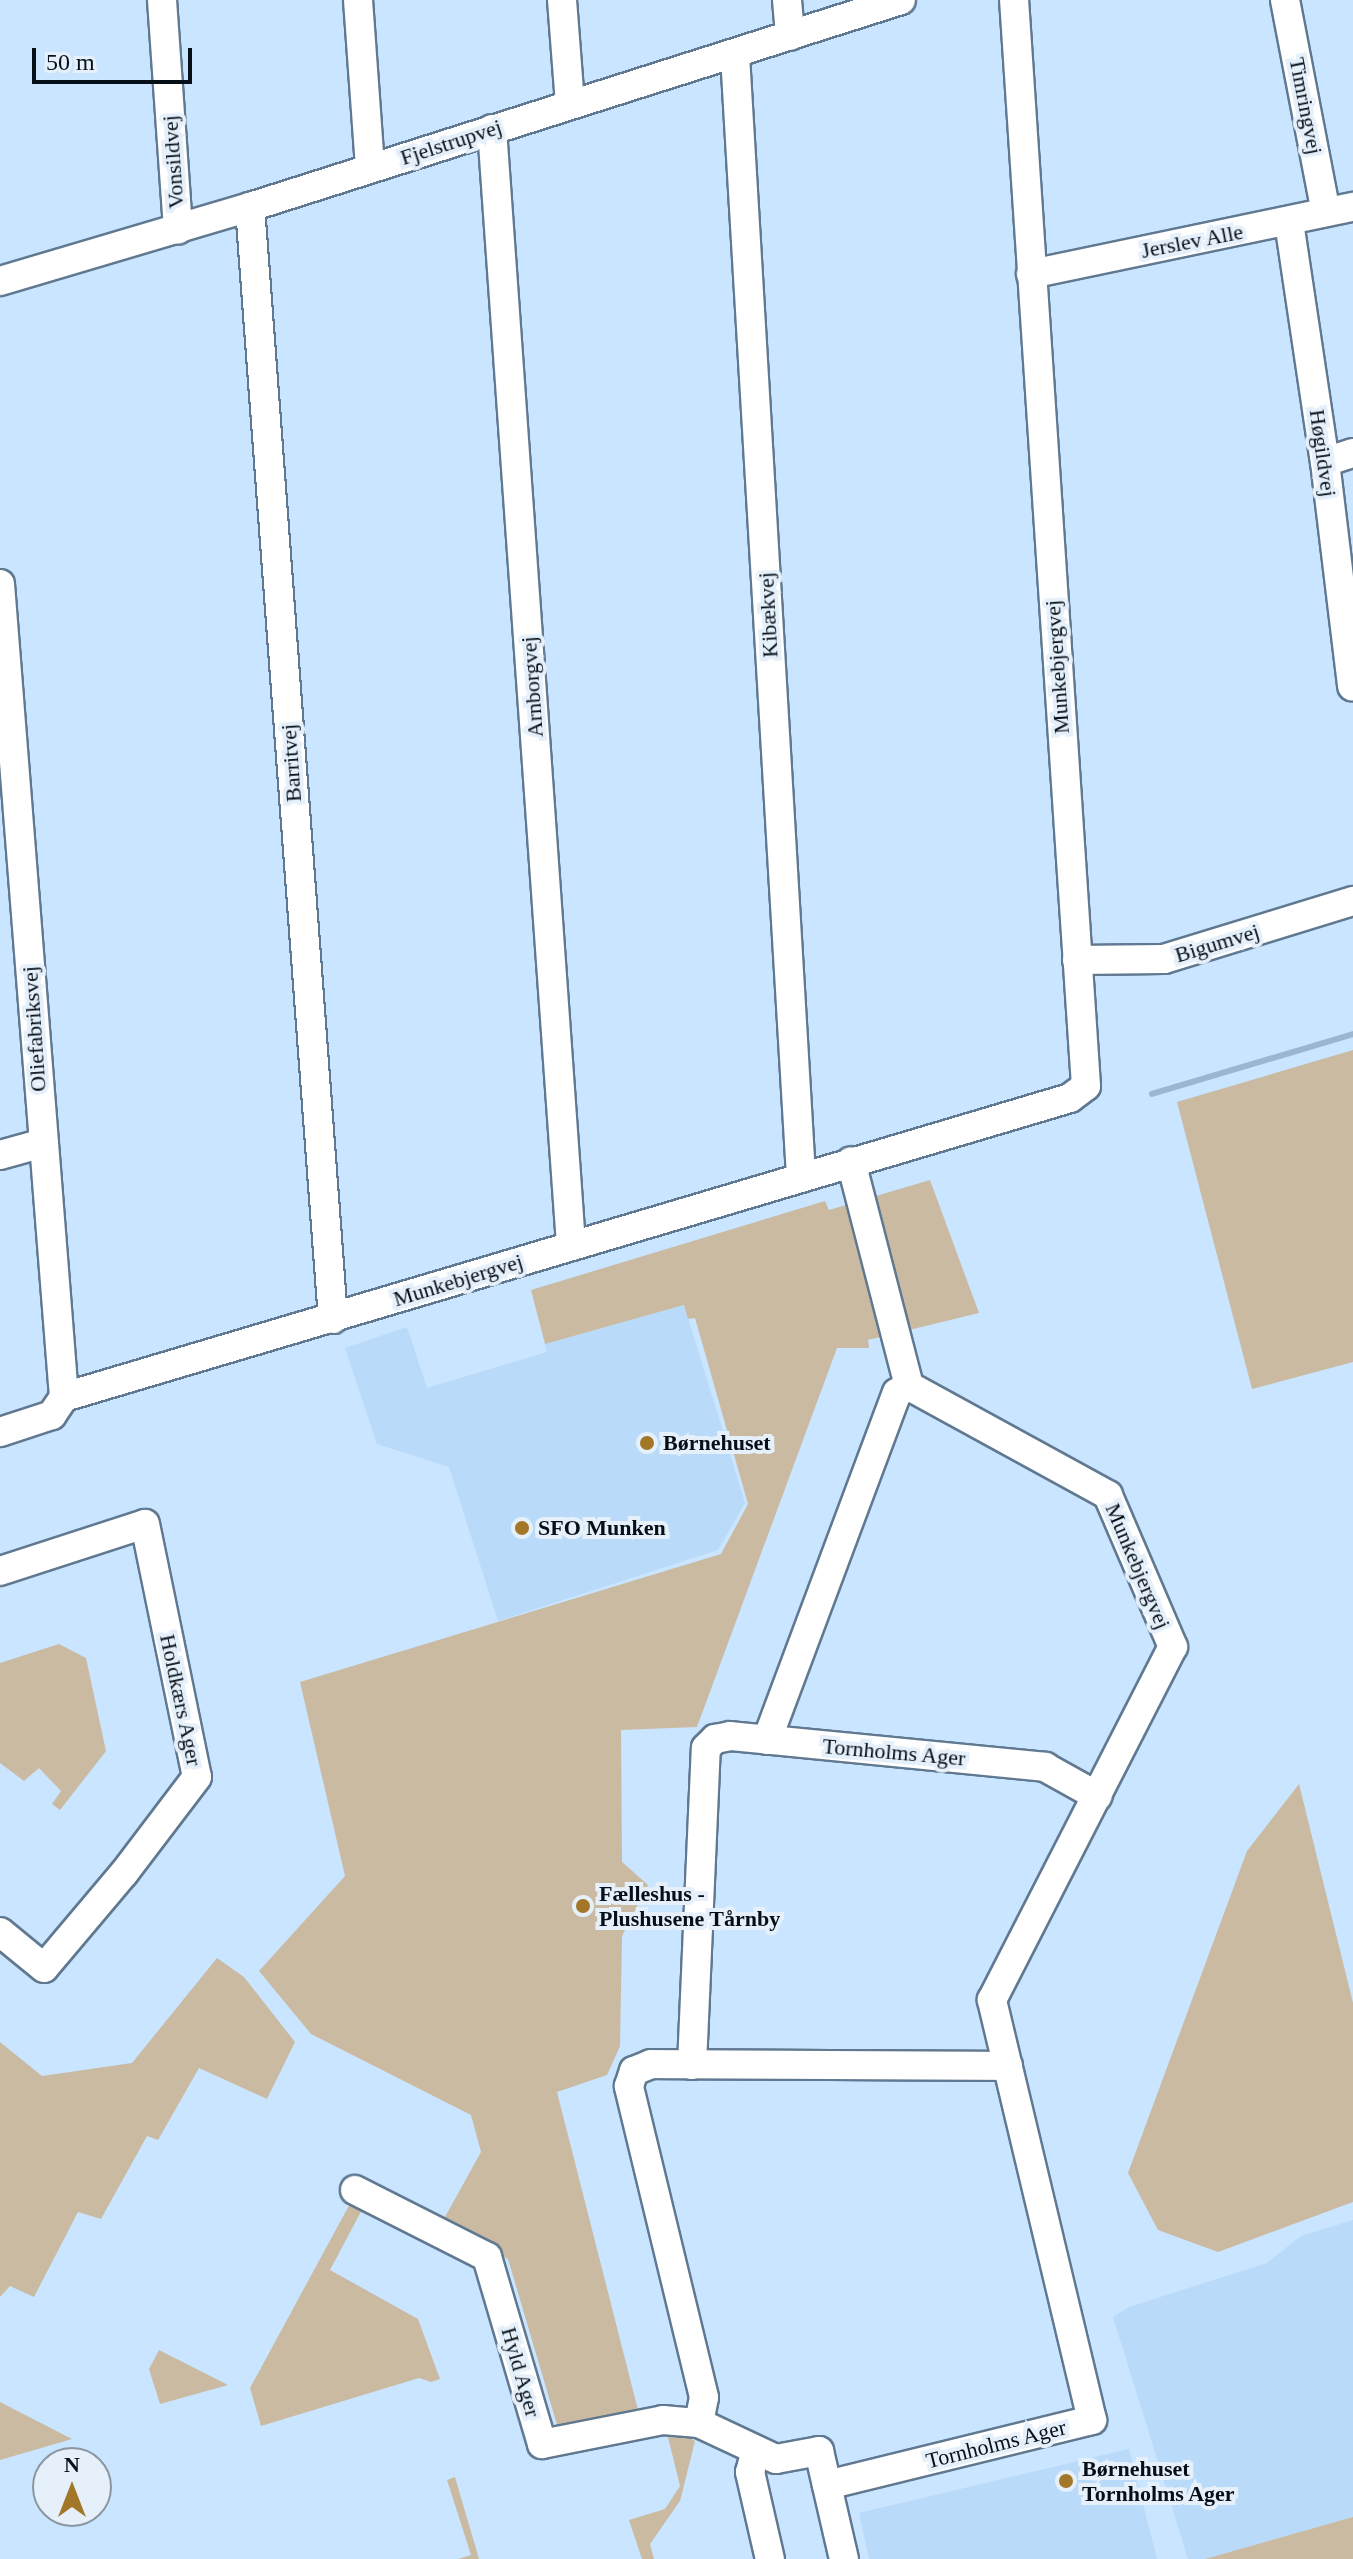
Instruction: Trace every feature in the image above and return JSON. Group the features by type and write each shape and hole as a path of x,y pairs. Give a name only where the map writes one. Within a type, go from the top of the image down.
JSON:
{"street":[{"name":"Vonsildvej","path":"162,0 178,229"},
{"path":"358,0 370,168"},
{"path":"562,0 570,104"},
{"path":"787,0 790,36"},
{"name":"Fjelstrupvej","path":"0,281 250,207 901,0"},
{"name":"Munkebjergvej","path":"64,1397 333,1319 801,1175 1070,1098 1086,1086 1014,0"},
{"name":"Timringvej","path":"1285,0 1340,209"},
{"name":"Kibækvej","path":"735,55 801,1175"},
{"name":"Arnborgvej","path":"492,129 571,1246"},
{"name":"Barritvej","path":"250,207 333,1319"},
{"name":"Jerslev Alle","path":"1031,274 1340,209"},
{"name":"Høgildvej","path":"1289,222 1325,462 1352,686"},
{"path":"1325,462 1353,453"},
{"name":"Oliefabriksvej","path":"0,584 64,1397"},
{"name":"Bigumvej","path":"1077,960 1164,959 1353,901"},
{"path":"0,1155 43,1143"},
{"path":"767,1740 897,1393 909,1386 851,1161"},
{"name":"Munkebjergvej","path":"909,1386 1108,1495 1173,1647 1097,1796"},
{"path":"0,1432 52,1415 64,1397"},
{"name":"Holdkærs Ager","path":"0,1571 145,1524 197,1777 124,1873 44,1968 0,1932"},
{"name":"Tornholms Ager","path":"692,2065 706,1748 715,1739 730,1736 1045,1767 1097,1796 992,2000 1092,2420 827,2485"},
{"path":"699,2423 704,2397 629,2086 634,2071 651,2064 1008,2066"},
{"name":"Hyld Ager","path":"355,2190 487,2257 542,2444 663,2420 699,2423 776,2459 819,2451 827,2485"},
{"path":"756,2450 750,2472 770,2559"},
{"path":"827,2485 844,2559"}],"shaded area":[{"path":"1353,1050 1353,1362 1252,1389 1177,1102"},
{"path":"930,1180 979,1313 868,1340 869,1348 837,1348 697,1727 621,1730 622,1862 648,1885 622,1936 620,2046 607,2075 557,2092 638,2410 558,2428 508,2259 440,2226 481,2152 471,2115 311,2034 259,1971 345,1876 300,1682 721,1554 748,1504 695,1318 688,1319 684,1305 545,1344 531,1290 825,1201 829,1210"},
{"path":"684,1305 745,1503 718,1550 498,1621 449,1467 377,1444 345,1348 407,1327 427,1388 547,1352 545,1344"},
{"path":"59,1644 86,1658 106,1751 60,1810 52,1804 61,1791 39,1768 24,1781 0,1763 0,1663"},
{"path":"1299,1784 1353,2003 1353,2202 1218,2252 1158,2230 1128,2173 1247,1851"},
{"path":"217,1958 244,1977 295,2042 267,2099 199,2068 158,2140 147,2136 101,2219 78,2212 34,2297 10,2286 0,2297 0,2042 42,2076 132,2063"},
{"path":"352,2200 364,2206 330,2270 418,2319 440,2379 431,2382 419,2378 261,2426 250,2388"},
{"path":"1353,2220 1353,2517 1205,2559 1188,2559 1113,2317 1129,2307 1267,2263 1301,2236"},
{"path":"159,2350 228,2385 160,2404 149,2369"},
{"path":"0,2402 72,2439 45,2447 32,2447 32,2451 0,2460"},
{"path":"667,2433 683,2434 695,2441 680,2501 650,2544 654,2559 642,2559 629,2520 665,2509 680,2486"},
{"name":"Børnehuset Tornholms Ager","path":"1129,2449 1157,2559 869,2559 859,2513"},
{"path":"455,2477 479,2559 458,2559 471,2555 447,2480"},
{"path":"1353,2517 1353,2559 1205,2559"}],"waterway":[{"path":"1152,1094 1353,1034"}],"place":[{"name":"Børnehuset","path":"647,1443"},
{"name":"SFO Munken","path":"522,1528"},
{"name":"Fælleshus - Plushusene Tårnby","path":"583,1906"},
{"name":"Børnehuset Tornholms Ager","path":"1066,2481"}]}
